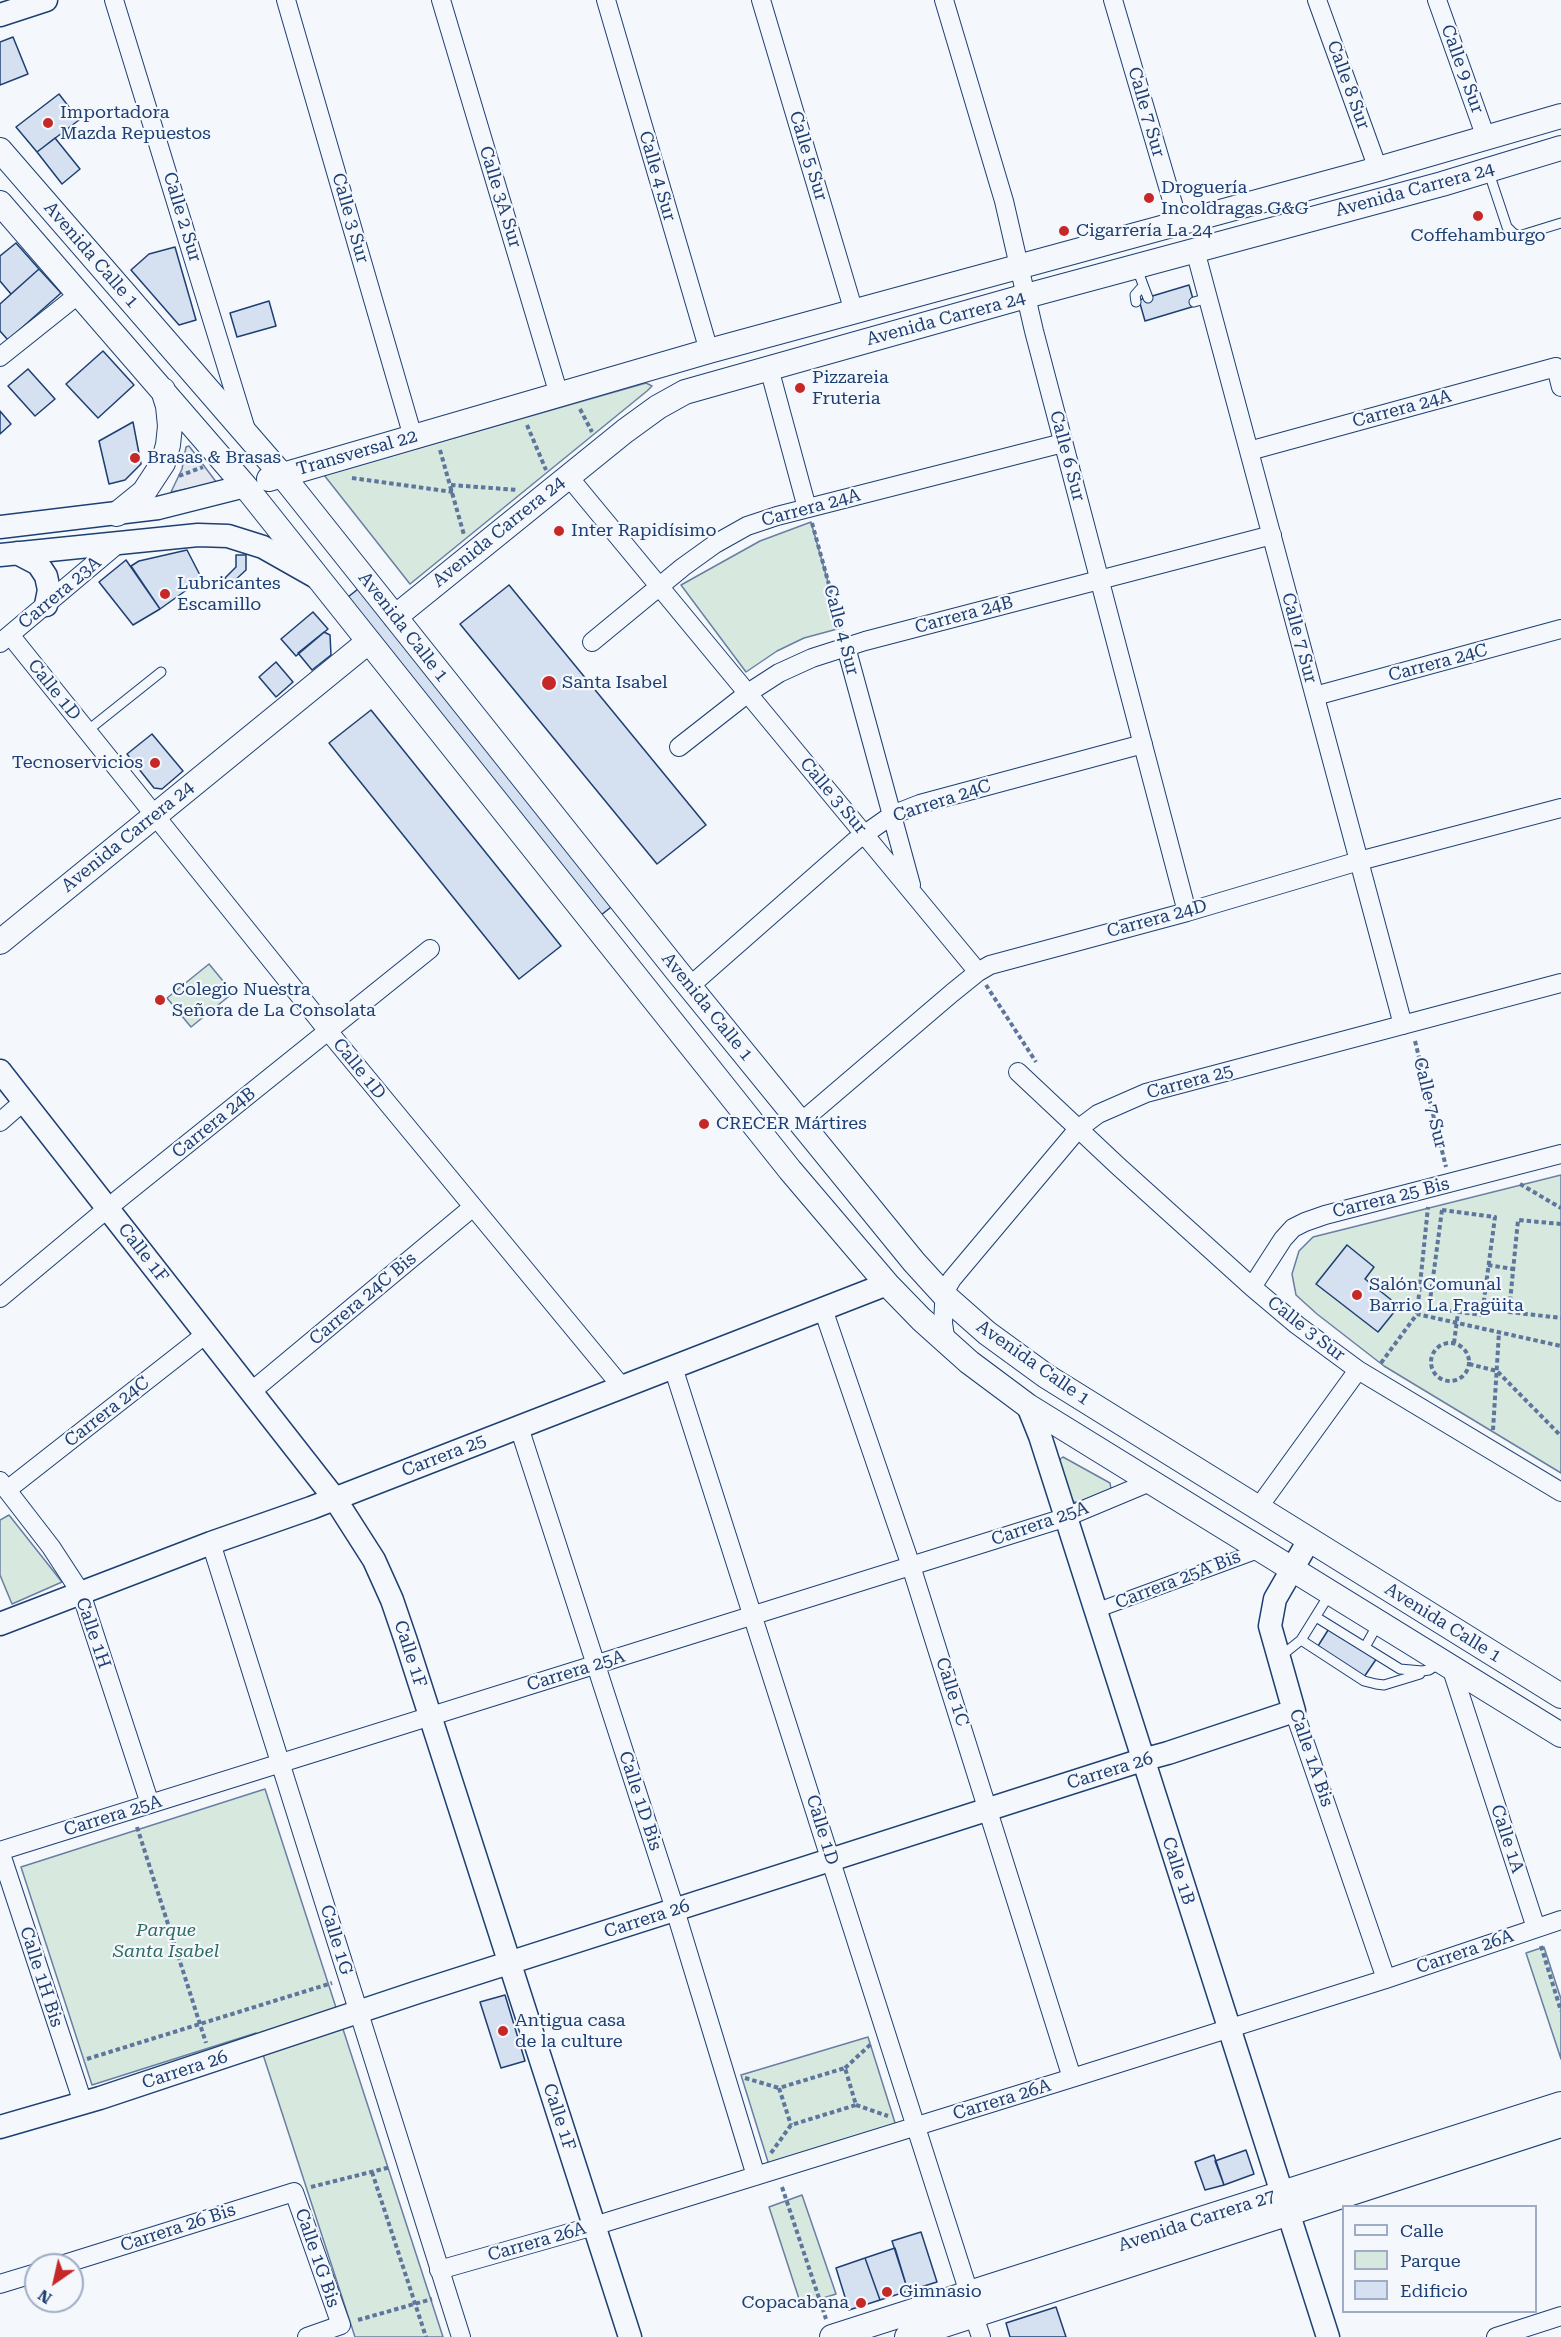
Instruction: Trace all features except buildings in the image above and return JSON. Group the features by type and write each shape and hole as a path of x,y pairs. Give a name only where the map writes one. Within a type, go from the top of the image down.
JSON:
{"main road":[{"name":"Avenida Carrera 24","path":"709,351 1378,170 1561,116"},
{"name":"Avenida Carrera 24","path":"395,617 559,476 658,407 679,395 699,387 1026,296 1139,277 1195,250 1488,171 1561,148"},
{"name":"Avenida Calle 1","path":"0,150 282,475 690,986 914,1262 945,1296 1016,1356 1561,1696"},
{"name":"Avenida Calle 1","path":"0,203 245,486 790,1170 887,1284 946,1342 1028,1406 1379,1622 1441,1666 1561,1735"},
{"name":"Transversal 22","path":"245,486 709,351"},
{"path":"117,514 144,492 155,479 163,463 170,426 168,406 162,388"},
{"name":"Avenida Carrera 24","path":"0,942 368,642"},
{"name":"Avenida Carrera 27","path":"907,2337 975,2315 1561,2104"},
{"name":"Avenida Carrera 27","path":"1285,2204 1561,2125"},
{"name":"Avenida Carrera 27","path":"831,2333 975,2315"}],"street":[{"path":"0,15 46,0"},
{"name":"Calle 2 Sur","path":"114,0 248,435"},
{"name":"Calle 3 Sur","path":"286,0 413,437"},
{"name":"Calle 3A Sur","path":"441,0 559,395"},
{"name":"Calle 4 Sur","path":"606,0 709,351"},
{"name":"Calle 5 Sur","path":"761,0 854,312"},
{"name":"Calle 6 Sur","path":"945,0 1004,201 1063,443 1187,912"},
{"name":"Calle 7 Sur","path":"1113,0 1179,224"},
{"name":"Calle 8 Sur","path":"1317,0 1378,170"},
{"name":"Calle 9 Sur","path":"1437,0 1486,138"},
{"name":"Calle 7 Sur","path":"1195,250 1201,300 1249,451 1359,861 1407,1024"},
{"path":"0,357 79,294"},
{"name":"Carrera 24A","path":"1249,451 1556,367 1561,387"},
{"path":"769,368 807,508"},
{"name":"Carrera 24A","path":"592,642 682,567 715,544 747,526 807,508 1063,443"},
{"name":"Calle 3 Sur","path":"559,476 660,586 978,972"},
{"name":"Transversal 22","path":"5,526 159,508 245,486"},
{"path":"5,526 9,554"},
{"path":"9,554 198,535 228,536 263,547 319,579"},
{"name":"Carrera 24B","path":"679,747 748,693 779,673 812,658 846,647 1272,535"},
{"name":"Carrera 23A","path":"5,639 120,542"},
{"path":"9,554 38,564 46,576 49,591 46,605"},
{"name":"Carrera 24C","path":"1315,696 1561,629"},
{"name":"Calle 1D","path":"5,639 87,731 328,1031 622,1387"},
{"name":"Calle 4 Sur","path":"846,647 913,893"},
{"name":"Carrera 24C","path":"690,986 865,834 892,815 920,804 1143,744"},
{"name":"Carrera 24D","path":"801,1122 978,972 1002,960 1187,912 1359,861 1561,808"},
{"name":"Carrera 24B","path":"0,1298 108,1208 430,950"},
{"name":"Carrera 25","path":"946,1342 943,1323 945,1296 952,1279 1078,1129 1098,1114 1146,1094 1561,983"},
{"name":"Calle 1F","path":"0,1071 335,1499 357,1532 382,1578 399,1621 630,2337"},
{"name":"Calle 3 Sur","path":"1018,1072 1252,1287 1297,1325 1364,1373 1561,1492"},
{"path":"0,1122 24,1101"},
{"name":"Carrera 25 Bis","path":"1252,1287 1293,1228 1325,1215 1561,1154"},
{"name":"Carrera 24C Bis","path":"252,1391 473,1207"},
{"name":"Carrera 25","path":"0,1624 211,1543 335,1499 887,1284"},
{"name":"Calle 1C","path":"823,1309 911,1566 1072,2078"},
{"name":"Carrera 24C","path":"4,1485 206,1334"},
{"name":"Calle 1D","path":"673,1367 917,2126 975,2315"},
{"path":"1258,1508 1364,1373"},
{"name":"Calle 1B","path":"1028,1406 1040,1436 1064,1518 1328,2337"},
{"name":"Calle 1D Bis","path":"519,1427 674,1910 756,2176"},
{"name":"Carrera 25A","path":"0,1851 1064,1518 1150,1482"},
{"name":"Calle 1H","path":"4,1485 51,1547 81,1593 150,1804"},
{"name":"Calle 1A Bis","path":"1309,1540 1275,1599 1270,1626 1294,1711 1386,1979"},
{"name":"Calle 1G","path":"211,1543 461,2337"},
{"name":"Carrera 25A Bis","path":"1095,1611 1261,1550"},
{"name":"Calle 1A","path":"1441,1666 1536,1928"},
{"name":"Carrera 26","path":"0,2127 82,2103 1294,1711"},
{"name":"Calle 1H Bis","path":"0,1851 82,2103"},
{"name":"Carrera 26A","path":"439,2270 594,2226 1072,2078 1386,1979 1561,1920"},
{"name":"Carrera 26 Bis","path":"84,2258 294,2192"},
{"name":"Calle 1G Bis","path":"294,2192 341,2325"},
{"path":"0,2284 24,2277"},
{"path":"1499,2336 1561,2316"},
{"path":"307,2337 341,2325"}],"lane":[{"path":"1488,171 1507,227 1513,232 1519,236 1561,223"},
{"path":"1139,277 1148,297"},
{"path":"1137,302 1135,295 1139,277"},
{"path":"87,731 161,672"},
{"path":"1279,1657 1301,1640 1330,1592"},
{"path":"1316,1617 1400,1669 1414,1672 1441,1666"},
{"path":"1365,1647 1379,1622"},
{"path":"1301,1640 1364,1680 1376,1684 1384,1685 1400,1681 1441,1666"}],"path":[{"path":"580,408 596,438"},
{"path":"527,423 559,476"},
{"path":"439,447 466,543"},
{"path":"179,477 205,466"},
{"path":"346,477 453,492"},
{"path":"450,485 520,490"},
{"name":"Calle 4 Sur","path":"807,508 846,647"},
{"path":"978,972 1041,1070"},
{"name":"Calle 7 Sur","path":"1407,1024 1450,1183"},
{"path":"1497,1170 1561,1208"},
{"path":"1364,1373 1417,1314 1430,1188"},
{"path":"1442,1210 1495,1217 1482,1315 1458,1311 1429,1308 1442,1210"},
{"path":"1561,1224 1518,1220 1509,1311 1561,1318"},
{"path":"1488,1265 1513,1269"},
{"path":"1454,1343 1458,1311"},
{"path":"1417,1314 1561,1346"},
{"path":"1492,1449 1500,1332"},
{"path":"1454,1343 1467,1353 1469,1364 1464,1375 1454,1380 1443,1379 1434,1372 1431,1362 1434,1351 1443,1344 1454,1343"},
{"path":"1469,1364 1497,1371 1561,1436"},
{"path":"132,1810 209,2052"},
{"path":"1536,1928 1561,2011"},
{"path":"70,2064 334,1982"},
{"path":"724,2071 779,2088 845,2068 886,2030"},
{"path":"779,2088 790,2125 856,2105 845,2068"},
{"path":"294,2192 406,2163"},
{"path":"777,2169 831,2333"},
{"path":"372,2172 426,2337"},
{"path":"341,2325 447,2295"}],"green space":[{"path":"646,383 652,386 647,391 410,584 324,475"},
{"path":"811,522 841,628 804,638 777,651 746,672 681,585 760,541"},
{"path":"209,964 233,993 191,1027 167,998"},
{"path":"1561,1175 1561,1473 1384,1366 1296,1295 1292,1274 1299,1251 1313,1237"},
{"path":"1063,1457 1110,1483 1111,1489 1074,1502 1071,1499 1060,1463"},
{"path":"9,1515 62,1582 12,1604 0,1575 0,1520"},
{"name":"Parque Santa Isabel","path":"265,1789 443,2337 355,2337 256,2033 92,2085 21,1867"},
{"path":"1544,1947 1561,1999 1561,2059 1526,1953"},
{"path":"868,2037 896,2126 769,2165 741,2075"},
{"path":"802,2195 836,2294 801,2305 769,2207"}],"shaded area":[{"path":"189,446 217,483 171,492 182,469 186,447"}],"place":[{"name":"Importadora Mazda Repuestos","path":"48,123"},
{"name":"Droguería Incoldragas G&G","path":"1149,198"},
{"name":"Coffehamburgo","path":"1478,216"},
{"name":"Cigarrería La 24","path":"1064,231"},
{"name":"Pizzareia Fruteria","path":"800,388"},
{"name":"Brasas & Brasas","path":"135,458"},
{"name":"Inter Rapidísimo","path":"559,531"},
{"name":"Lubricantes Escamillo","path":"165,594"},
{"name":"Santa Isabel","path":"549,683"},
{"name":"Tecnoservicios","path":"155,763"},
{"name":"Colegio Nuestra Señora de La Consolata","path":"160,1000"},
{"name":"CRECER Mártires","path":"704,1124"},
{"name":"Salón Comunal Barrio La Fragüita","path":"1357,1295"},
{"name":"Antigua casa de la culture","path":"503,2031"},
{"name":"Gimnasio","path":"887,2292"},
{"name":"Copacabana","path":"861,2303"}]}
